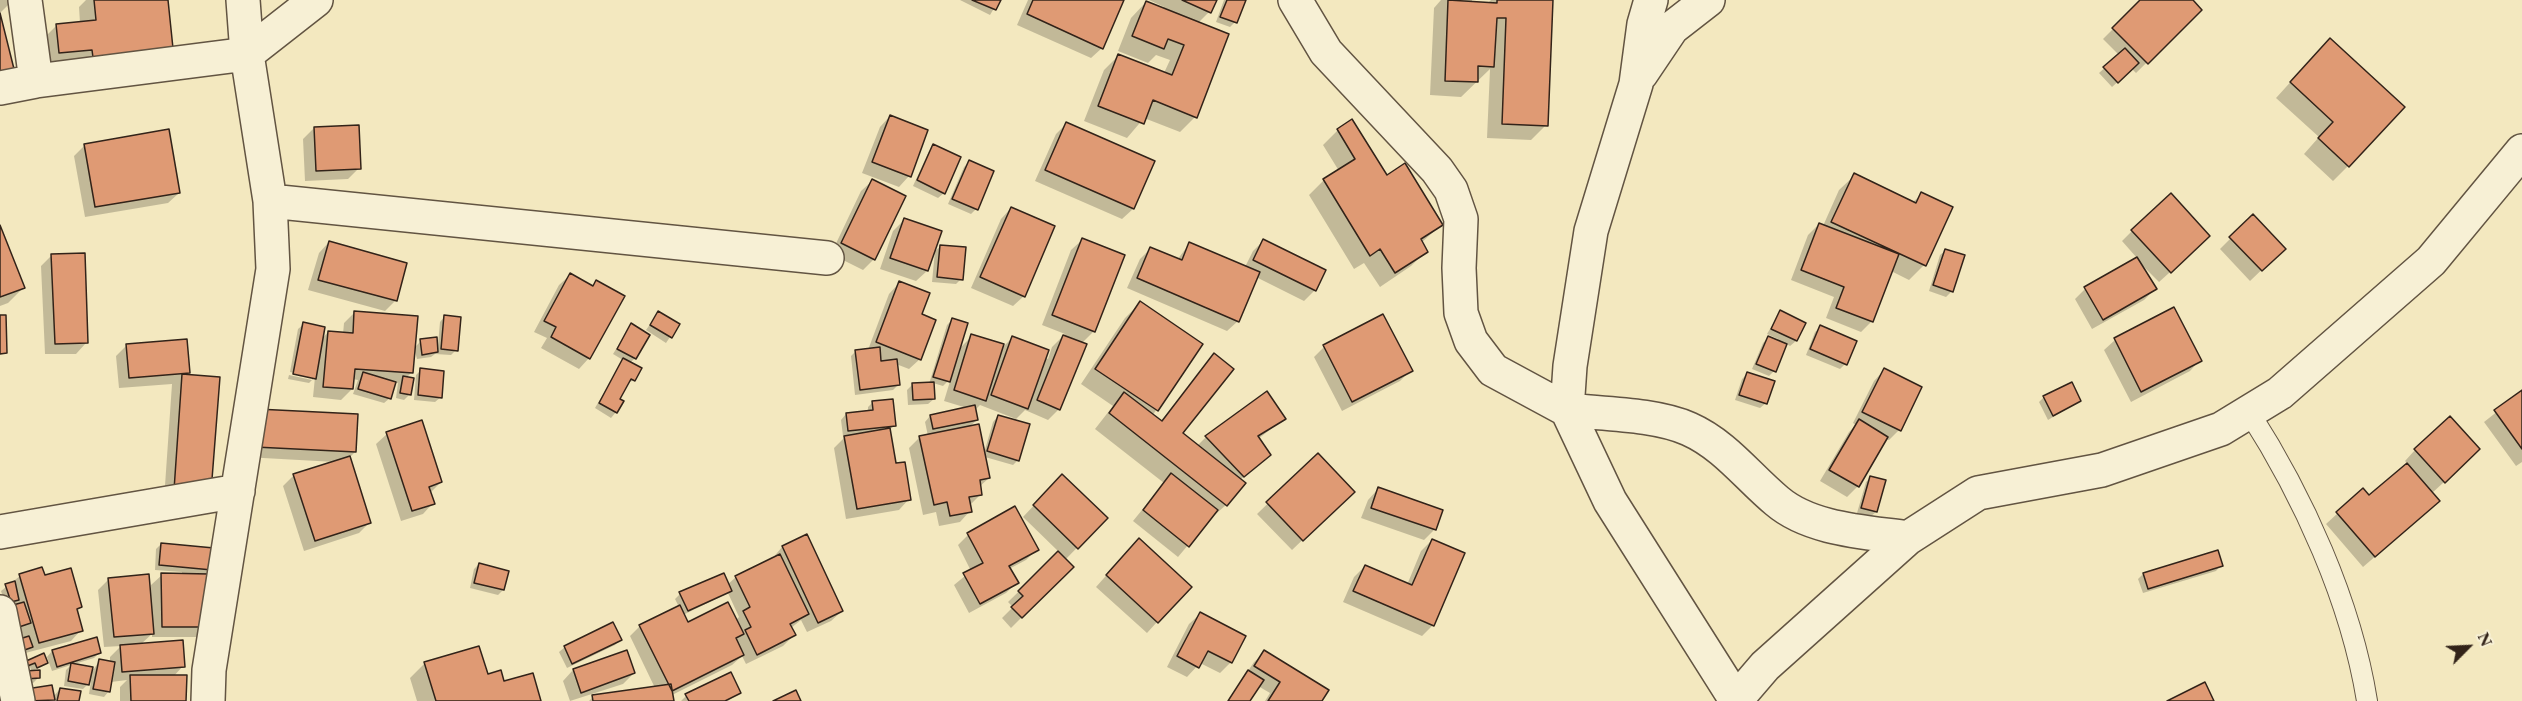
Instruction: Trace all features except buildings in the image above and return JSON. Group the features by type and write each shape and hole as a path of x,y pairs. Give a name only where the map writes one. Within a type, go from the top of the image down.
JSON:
{"street":[{"path":"25,0 36,81"},
{"path":"208,701 209,670 273,269 270,201 247,54 243,0"},
{"path":"0,88 36,81 247,54 316,0"},
{"path":"1295,0 1326,52 1437,170 1451,190 1461,219 1459,268 1461,313 1471,340 1493,370 1567,410 1659,421 1688,428 1719,447 1748,471 1778,502 1801,516 1843,528 1908,538"},
{"path":"1651,0 1644,24 1636,84 1591,231 1570,366 1567,410 1610,501 1736,700 1765,666 1908,538 1978,494 2102,470 2221,429 2280,393 2431,261 2522,151"},
{"path":"1636,84 1672,28 1708,0"},
{"path":"270,201 827,258"},
{"path":"0,532 238,490"},
{"path":"0,612 18,701"}],"lane":[{"path":"2249,412 2274,451 2326,561 2347,622 2367,701"}]}
